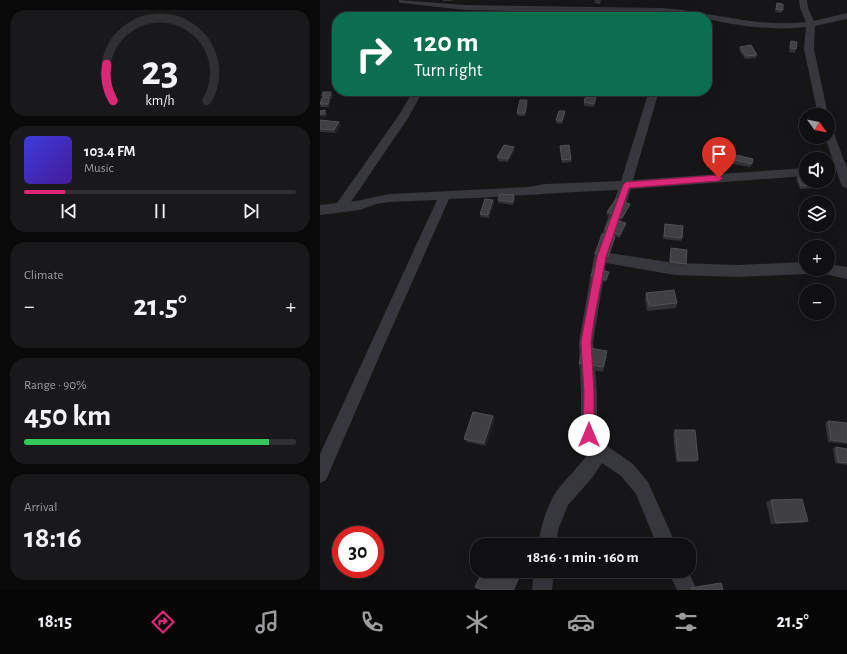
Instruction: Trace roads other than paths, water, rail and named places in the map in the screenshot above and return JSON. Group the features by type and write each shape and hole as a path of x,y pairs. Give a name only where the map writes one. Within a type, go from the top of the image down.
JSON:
{"street":[{"path":"803,0 804,8 811,24 809,49 822,108"},
{"path":"402,1 423,5 596,12"},
{"path":"464,12 467,7"},
{"path":"712,20 757,25 787,26 811,24 847,16"},
{"path":"340,208 404,116 415,96"},
{"path":"653,96 626,185 601,257 586,342 589,392 589,435 600,451 627,470 642,488 664,538"},
{"path":"833,144 844,169 847,184"},
{"path":"320,210 360,205 375,200 528,191 545,188 626,185 799,173"},
{"path":"320,474 444,195"},
{"path":"601,257 675,269 738,271 799,268"},
{"path":"835,270 847,272"},
{"path":"548,538 549,530 562,499 586,472 600,451"},
{"path":"542,590 543,578"},
{"path":"681,578 687,590"}]}
